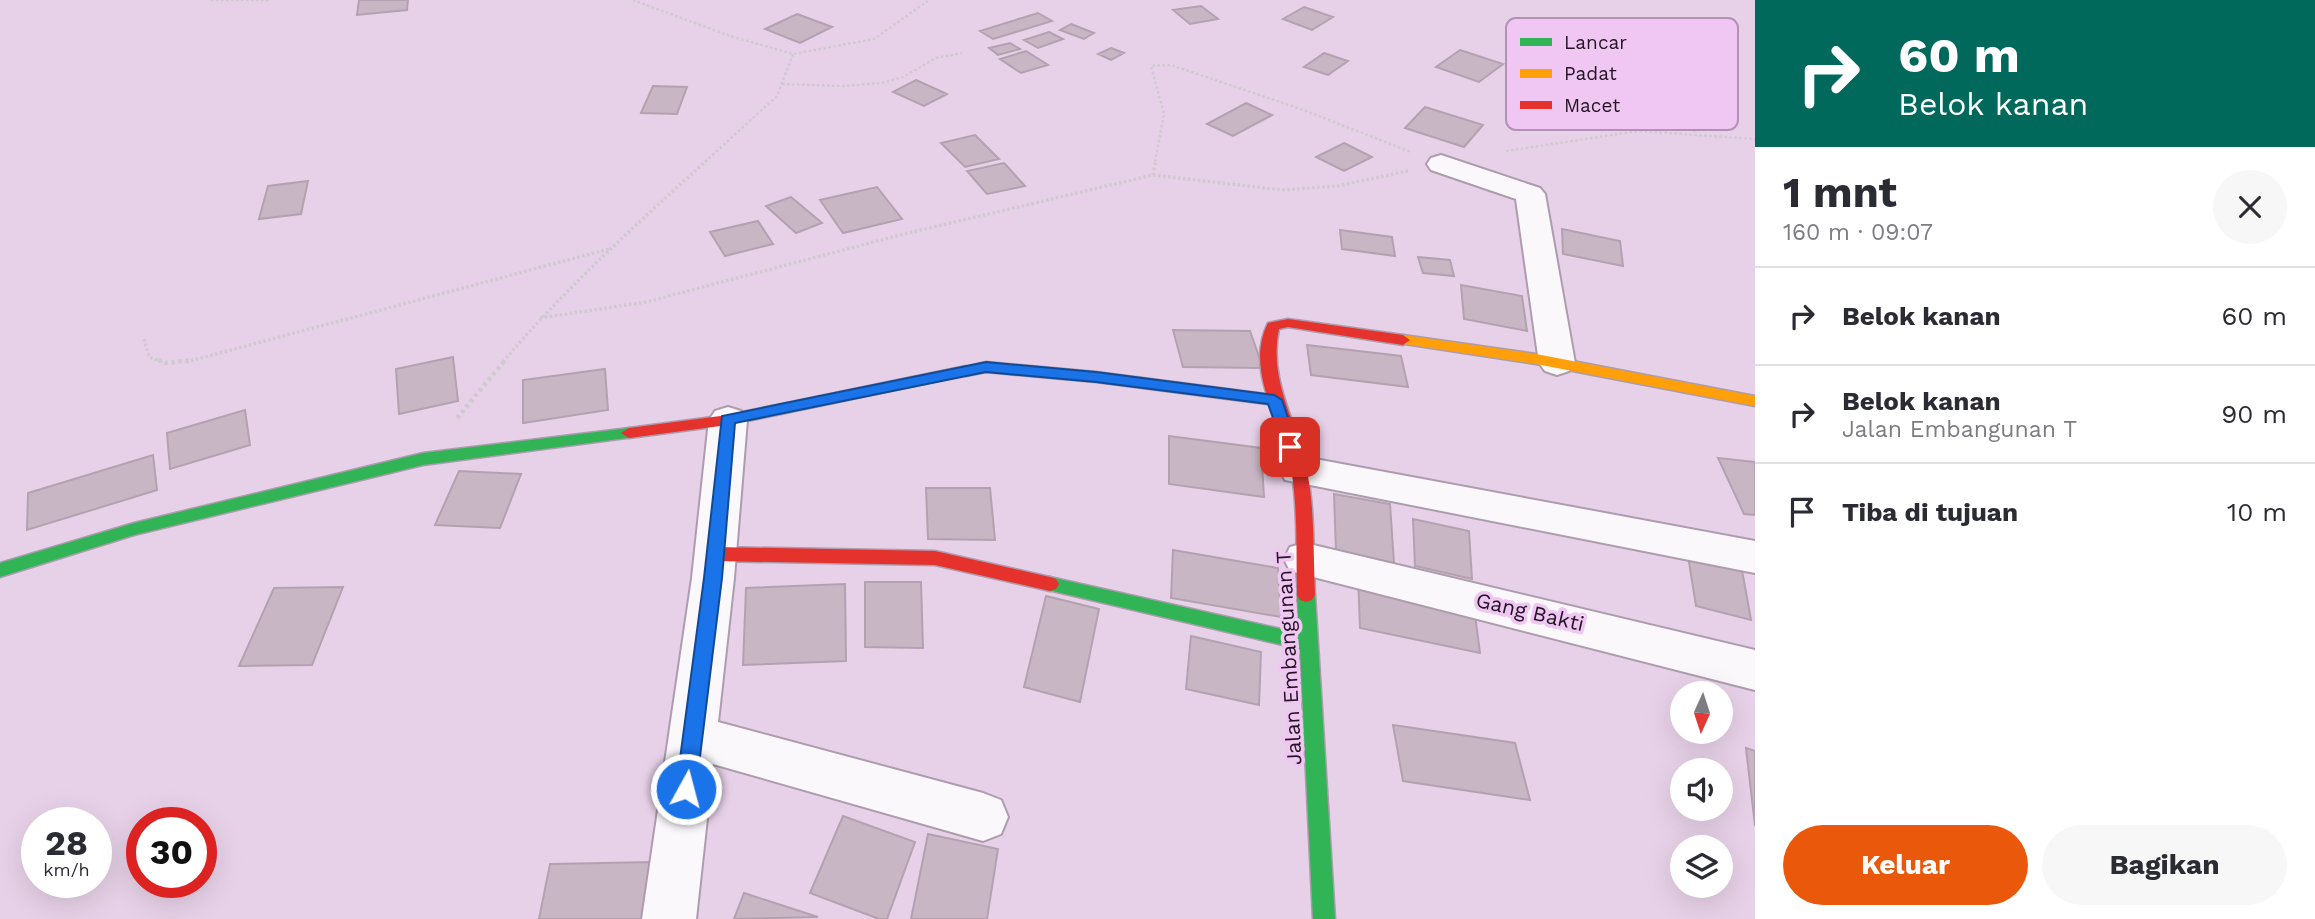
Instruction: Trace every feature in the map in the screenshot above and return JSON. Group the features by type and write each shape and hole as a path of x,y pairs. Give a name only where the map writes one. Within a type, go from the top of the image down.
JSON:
{"street":[{"path":"1441,164 1530,194 1557,363 1755,401"},
{"name":"Jalan Embangunan T","path":"1324,919 1298,470 1274,400 1267,335 1273,326 1288,323 1557,363"},
{"path":"0,570 134,529 423,459 728,419 986,367 1096,377 1274,400"},
{"path":"669,919 715,554 728,419"},
{"path":"1298,470 1755,557"},
{"path":"715,554 934,558 1310,643"},
{"name":"Gang Bakti","path":"1304,559 1667,645 1755,670"},
{"path":"692,737 983,817"}],"path":[{"path":"212,0 270,0"},
{"path":"633,0 730,36 793,54 806,48 853,45 873,39 929,0"},
{"path":"782,84 844,86 882,83 903,77 936,58 962,53"},
{"path":"423,459 540,318 610,248 768,104 782,84 793,54"},
{"path":"1153,175 1164,114 1151,66 1160,64 1171,65 1298,108 1441,164"},
{"path":"1693,130 1697,134"},
{"path":"540,318 646,302 904,234 1153,175 1185,175 1265,189 1297,190 1339,186 1441,164 1628,132 1755,139"},
{"path":"144,339 149,357 166,363 186,362 610,248"}],"building":[{"path":"359,0 408,0 407,10 357,15"},
{"path":"1201,6 1218,19 1190,24 1173,10"},
{"path":"1304,7 1333,17 1312,30 1283,19"},
{"path":"1038,13 1052,21 993,39 980,31"},
{"path":"797,14 832,27 800,43 765,29"},
{"path":"1071,24 1094,33 1084,39 1060,30"},
{"path":"1049,32 1063,39 1038,48 1024,40"},
{"path":"1010,43 1020,49 998,55 989,48"},
{"path":"1111,48 1124,53 1111,60 1098,54"},
{"path":"1460,50 1503,64 1479,82 1436,67"},
{"path":"1026,51 1048,65 1021,73 1000,59"},
{"path":"1324,53 1348,61 1328,75 1304,67"},
{"path":"916,80 947,94 924,106 893,92"},
{"path":"653,86 687,87 677,114 641,113"},
{"path":"1246,103 1272,115 1233,136 1207,124"},
{"path":"1425,107 1483,125 1464,147 1405,128"},
{"path":"975,135 999,159 965,167 941,143"},
{"path":"1344,143 1372,157 1344,171 1316,157"},
{"path":"1004,163 1025,186 987,194 967,171"},
{"path":"308,181 301,214 259,219 268,186"},
{"path":"877,187 902,219 843,233 820,200"},
{"path":"791,197 822,223 796,233 766,206"},
{"path":"758,221 773,244 725,256 710,232"},
{"path":"1562,229 1620,241 1623,266 1563,254"},
{"path":"1340,230 1392,237 1395,256 1342,249"},
{"path":"1418,257 1450,260 1454,276 1423,273"},
{"path":"1461,285 1522,296 1527,331 1464,319"},
{"path":"1173,330 1250,331 1263,368 1183,367"},
{"path":"1307,345 1401,356 1408,387 1311,375"},
{"path":"453,357 458,401 399,414 396,369"},
{"path":"605,369 608,410 523,423 523,380"},
{"path":"245,410 250,445 170,469 167,433"},
{"path":"1169,436 1261,448 1264,497 1169,484"},
{"path":"153,455 157,490 27,530 28,493"},
{"path":"1718,458 1755,462 1755,515 1744,514"},
{"path":"459,471 521,474 500,528 435,525"},
{"path":"926,488 990,488 995,540 928,539"},
{"path":"1334,494 1390,504 1394,563 1336,552"},
{"path":"1413,519 1469,531 1472,579 1415,566"},
{"path":"1173,550 1278,568 1281,617 1171,598"},
{"path":"1688,556 1742,570 1751,620 1696,606"},
{"path":"1358,576 1473,599 1480,653 1360,628"},
{"path":"865,582 921,582 923,648 865,647"},
{"path":"845,584 846,661 743,665 746,588"},
{"path":"343,587 312,665 239,666 274,588"},
{"path":"1046,596 1099,609 1080,702 1024,687"},
{"path":"1191,636 1261,652 1259,705 1186,689"},
{"path":"1393,725 1515,743 1530,800 1403,781"},
{"path":"1746,748 1755,751 1755,826"},
{"path":"843,816 915,842 887,919 879,919 810,893"},
{"path":"928,834 998,849 987,919 911,919"},
{"path":"653,862 646,919 539,919 550,864"},
{"path":"744,893 818,917 734,919"}],"traffic: fast":[{"path":"966,371 986,367 1096,377 1274,400"},
{"path":"0,570 134,529 423,459 629,433"},
{"path":"1050,584 1309,643"},
{"path":"1306,595 1324,919"}],"traffic: slow":[{"path":"1403,340 1536,359 1755,401"}],"traffic: jam":[{"path":"1306,595 1304,517 1299,471 1276,400 1268,364 1273,326 1288,323 1403,340"},
{"path":"629,433 728,420 966,371"},
{"path":"715,554 935,558 1050,584"}],"route":[{"path":"686,789 713,578 728,419 986,367 1096,377 1274,400 1290,447"}]}
